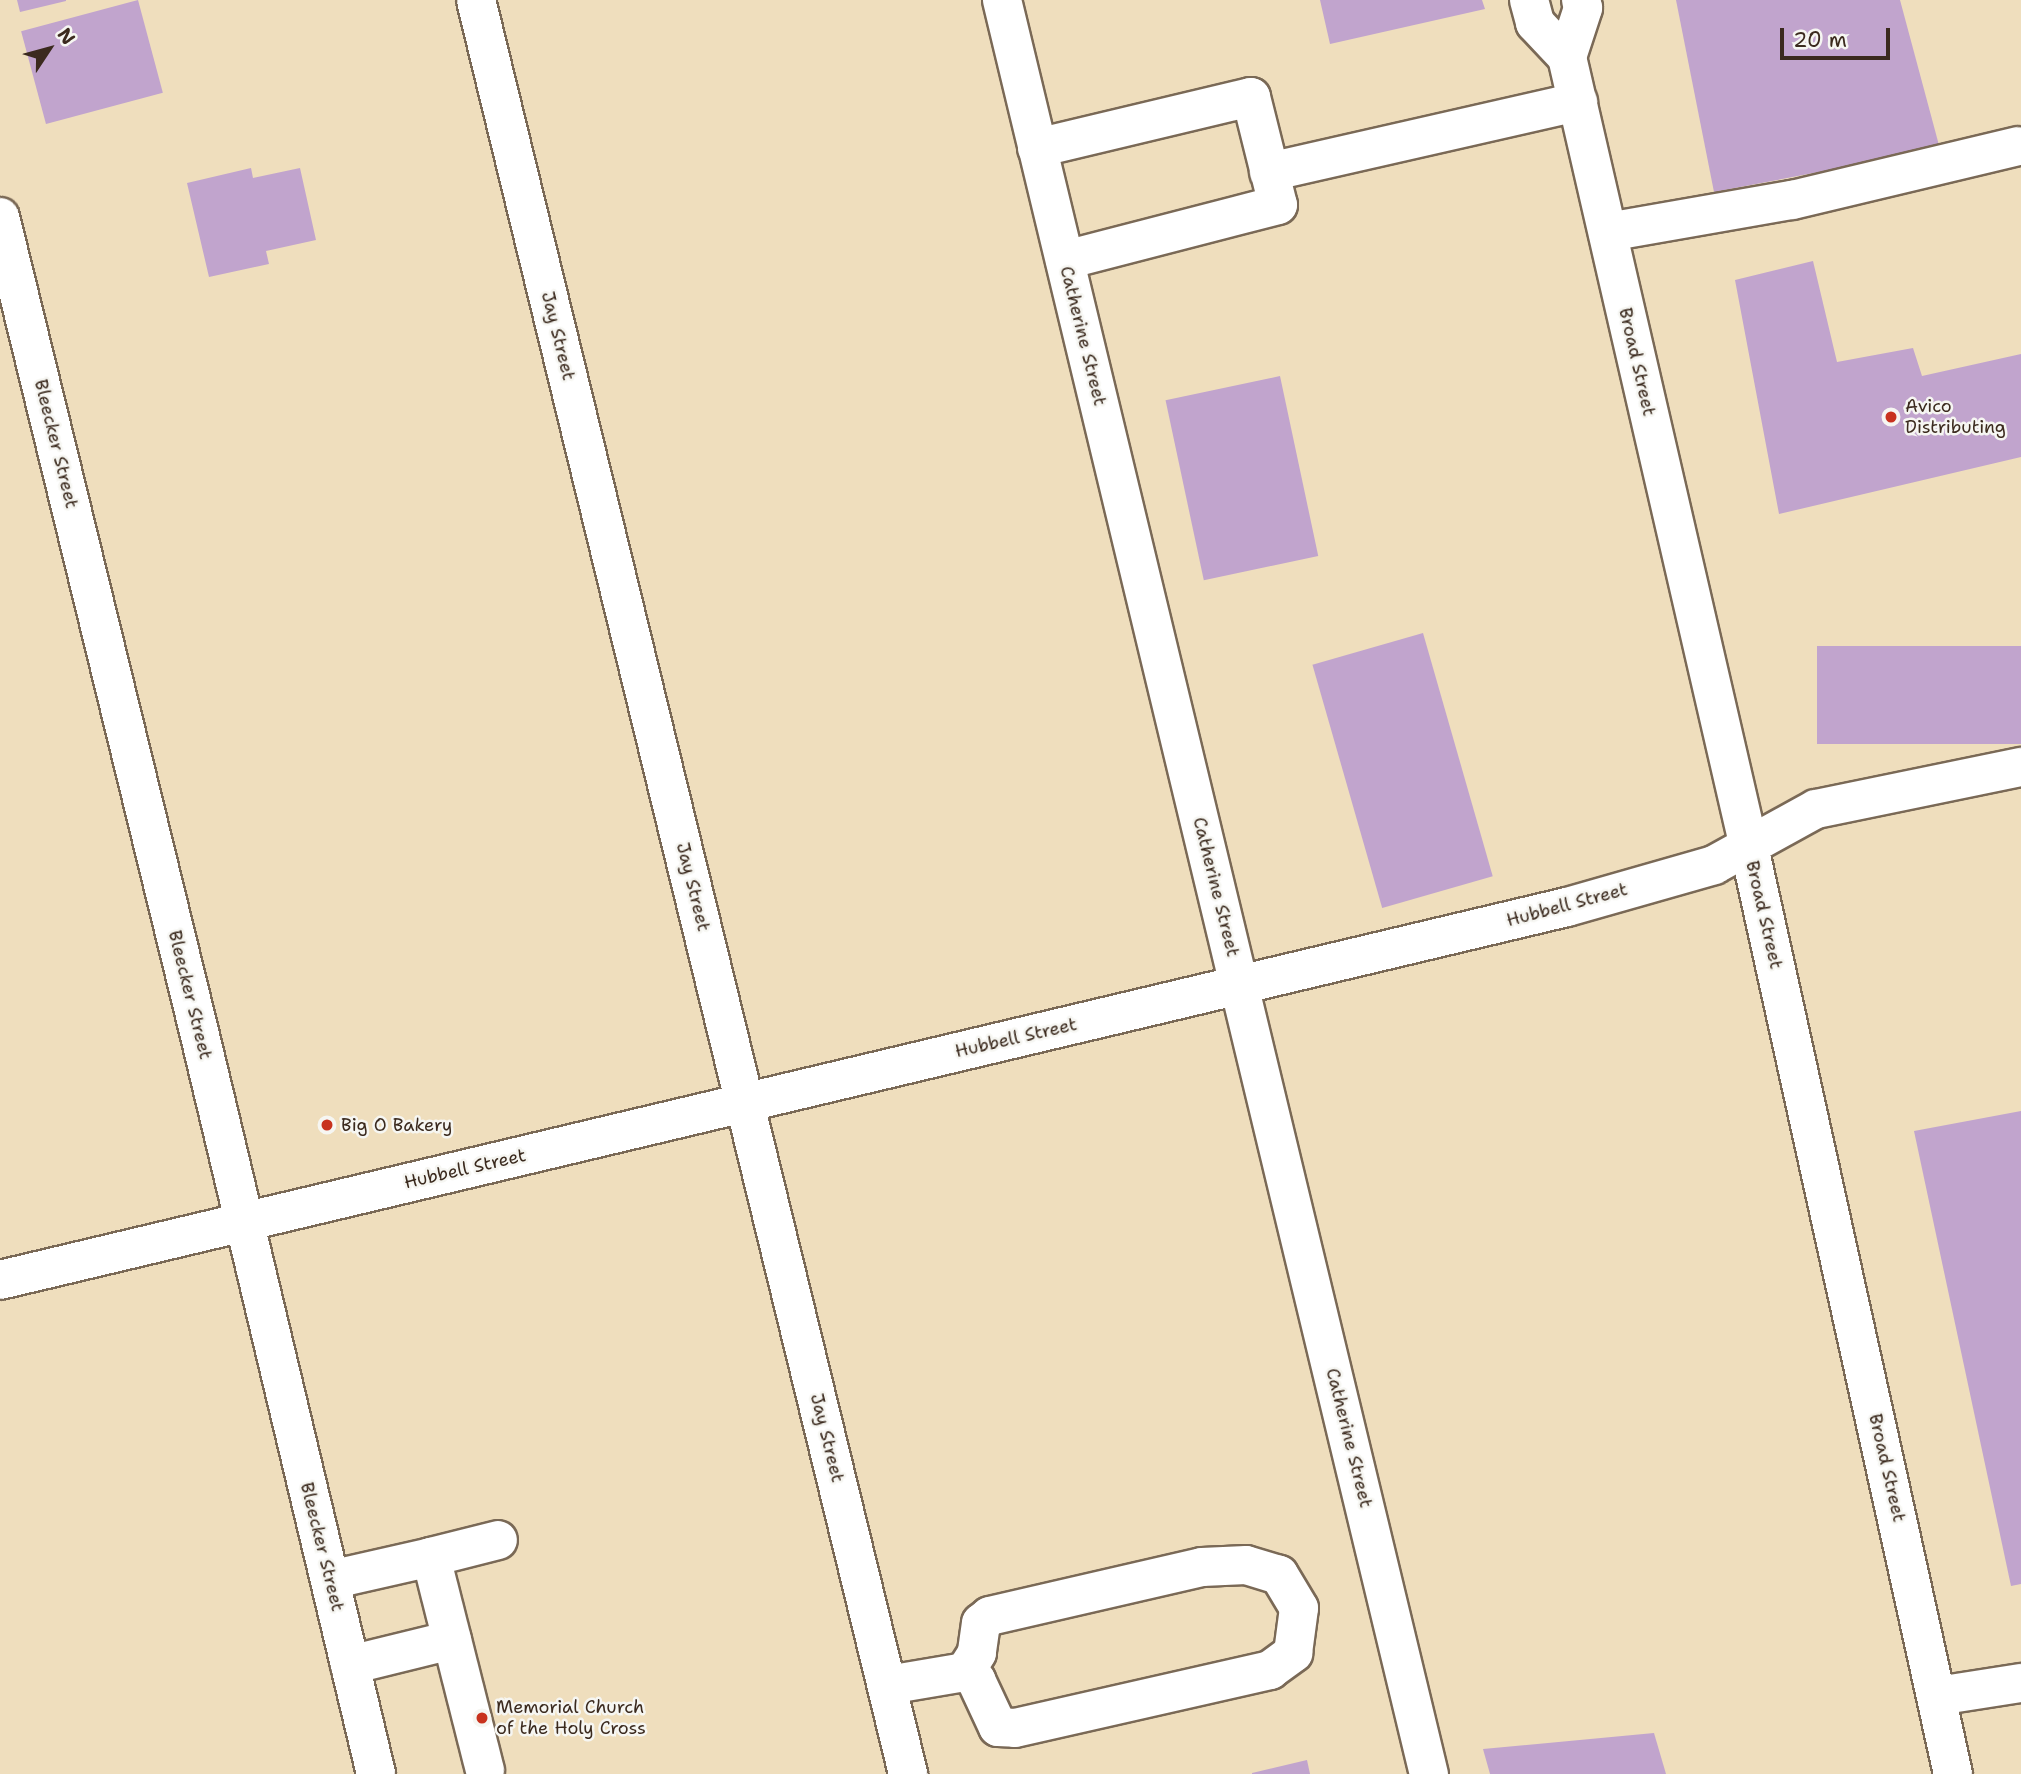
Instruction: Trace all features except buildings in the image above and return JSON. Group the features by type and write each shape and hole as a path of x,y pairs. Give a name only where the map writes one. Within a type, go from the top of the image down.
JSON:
{"street":[{"name":"Jay Street","path":"476,0 908,1774"},
{"name":"Catherine Street","path":"1002,0 1429,1774"},
{"name":"Broad Street","path":"1530,0 1535,23 1567,57 1578,102 1749,847 1953,1774"},
{"path":"1567,57 1583,8 1581,0"},
{"path":"1037,148 1251,97 1278,205 1065,260"},
{"path":"1269,172 1578,102"},
{"path":"1608,232 1792,200 2018,146"},
{"name":"Bleecker Street","path":"0,217 376,1774"},
{"name":"Hubbell Street","path":"0,1280 1567,906 1714,865 1816,809 2021,767"},
{"path":"330,1580 498,1540"},
{"path":"431,1558 485,1770"},
{"path":"888,1685 965,1672 976,1680 998,1727 1015,1728 1270,1670 1293,1653 1299,1608 1279,1575 1246,1565 1202,1567 990,1616 981,1623 977,1653 965,1672"},
{"path":"350,1665 452,1640"},
{"path":"1937,1696 2021,1683"}],"place":[{"name":"Avico Distributing","path":"1891,417"},
{"name":"Big O Bakery","path":"327,1125"},
{"name":"Memorial Church of the Holy Cross","path":"482,1718"}]}
